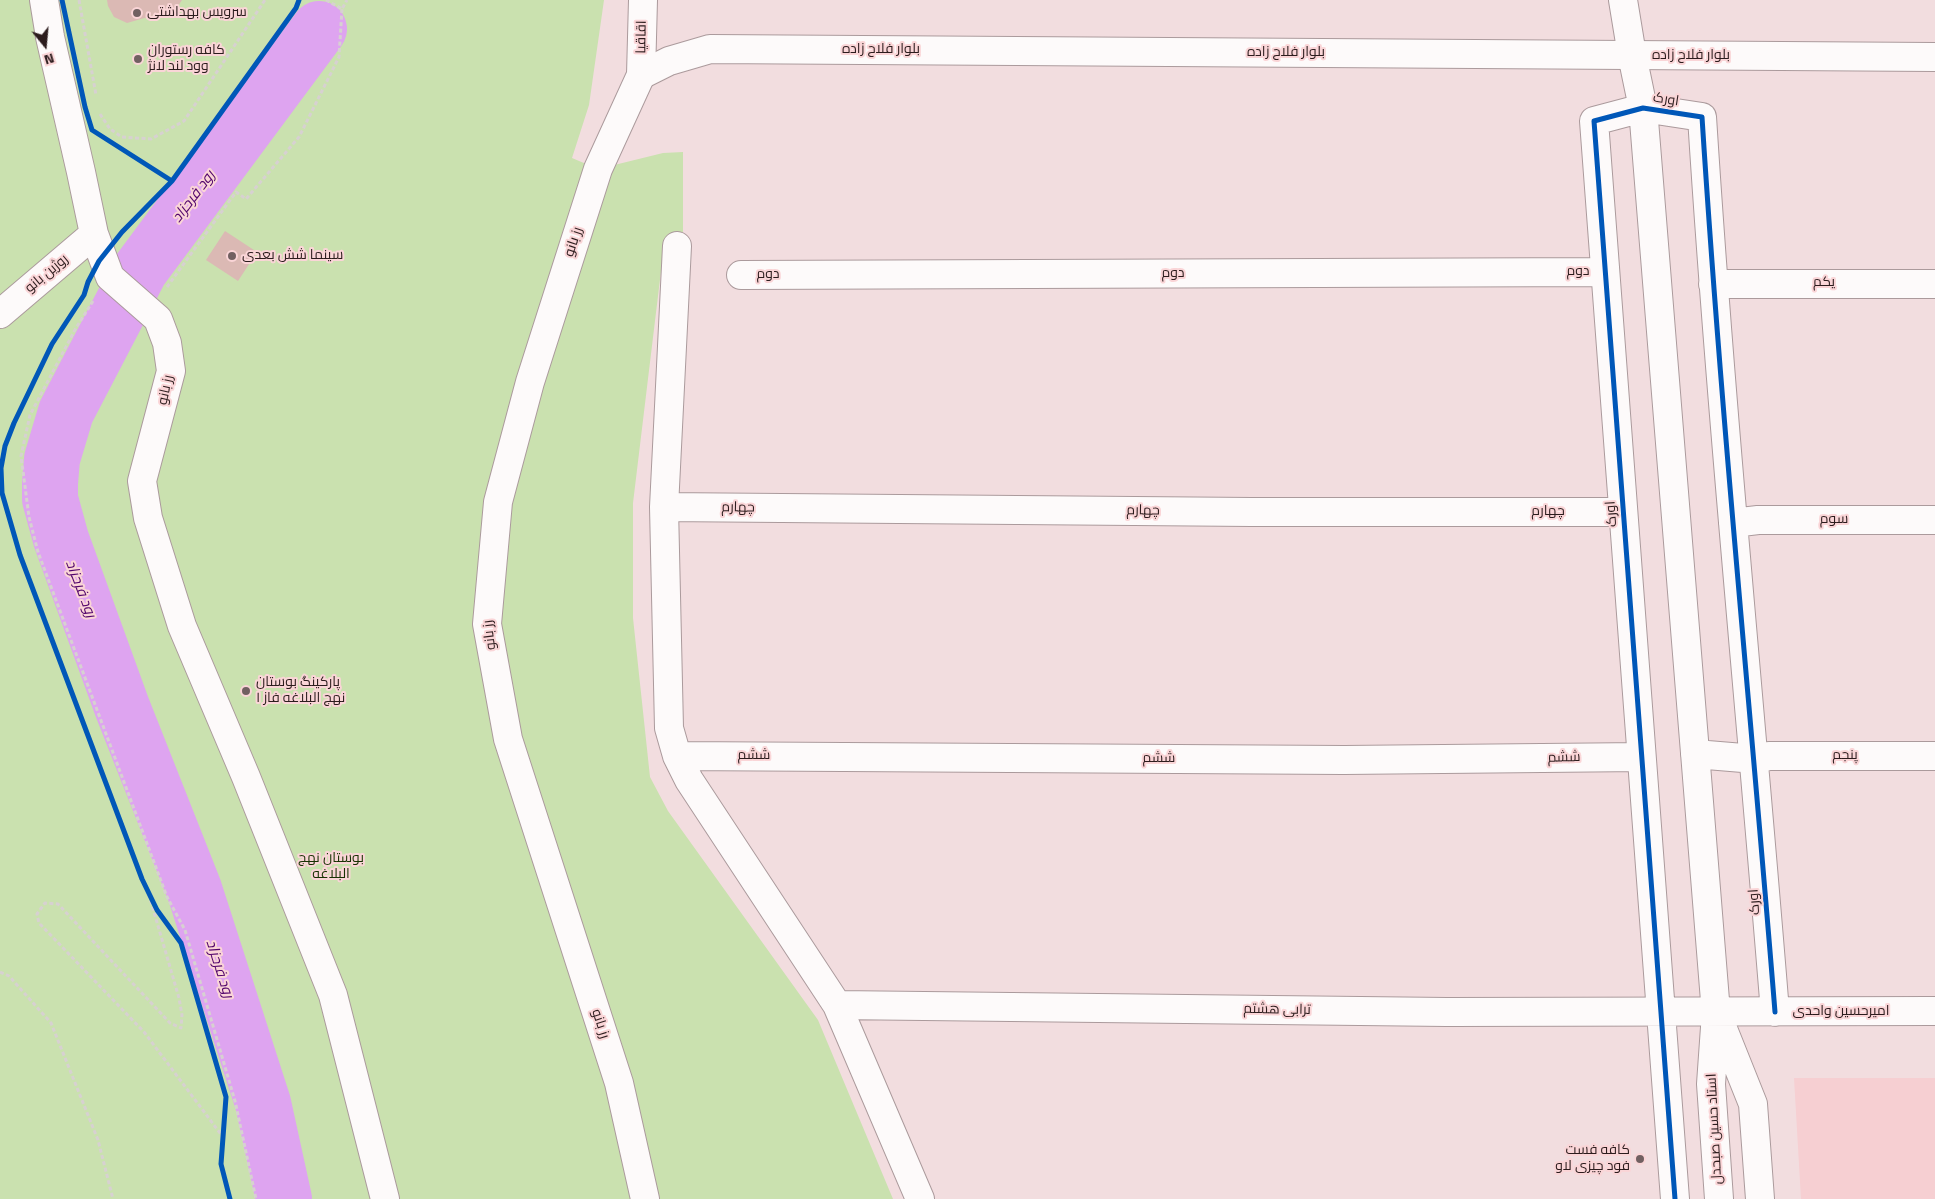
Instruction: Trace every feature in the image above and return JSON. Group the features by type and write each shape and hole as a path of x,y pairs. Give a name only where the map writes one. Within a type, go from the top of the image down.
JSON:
{"street":[{"path":"44,0 50,38 82,172 94,234 110,277 154,315"},
{"name":"اقاقیا","path":"642,75 643,0"},
{"name":"اورک","path":"1623,0 1643,108 1716,1013"},
{"name":"بلوار فلاح زاده","path":"642,75 669,61 710,49 1935,57"},
{"name":"رز بانو","path":"642,75 598,169 530,382 498,502 487,624 508,739 618,1084 645,1199"},
{"name":"اورک","path":"1675,1199 1594,121 1643,108 1702,117 1713,284 1755,759 1774,1012"},
{"name":"روژین بانو","path":"0,314 94,234"},
{"path":"677,246 664,507 670,728 676,756 689,780 837,1005 920,1199"},
{"name":"دوم","path":"741,275 1605,272"},
{"name":"یکم","path":"1713,284 1935,284"},
{"name":"رز بانو","path":"154,315 167,343 171,371 142,481 148,518 182,626 246,777 333,995 385,1199"},
{"name":"چهارم","path":"664,507 1252,512 1623,512"},
{"name":"سوم","path":"1733,523 1758,520 1935,520"},
{"name":"پنجم","path":"1695,754 1755,759 1769,756 1935,756"},
{"name":"ششم","path":"676,756 1344,760 1641,757"},
{"name":"ترابی هشتم","path":"837,1005 1716,1013"},
{"name":"امیرحسین واحدی","path":"1716,1013 1935,1012"},
{"name":"استاد حسین صبحدل","path":"1716,1013 1710,1084 1719,1199"},
{"name":"استاد حسین صبحدل","path":"1716,1013 1753,1104 1760,1199"}],"path":[{"path":"78,0 96,96"},
{"path":"98,105 100,115 110,129 122,137 151,139 184,121 265,0"},
{"path":"326,0 342,9"},
{"path":"154,315 236,192 246,198 300,138 339,57 342,9 347,0"},
{"path":"110,277 76,328 30,415 21,456 28,517 61,617 167,897 184,930 236,1101 256,1199"},
{"path":"142,879 162,916"},
{"path":"147,888 179,998 182,1015 181,1028 170,1023 58,904 45,903 36,914 39,923 144,1032 223,1137"},
{"path":"0,972 9,976 51,1022 98,1140 113,1199"},
{"path":"222,1146 224,1129"}],"shaded area":[{"path":"1794,1078 1935,1078 1935,1199 1801,1199"}],"green space":[{"name":"بوستان نهج البلاغه","path":"0,0 604,0 589,105 572,158 598,169 663,153 683,152 683,232 665,238 633,503 633,618 650,777 668,811 818,1020 893,1199 0,1199"}],"building":[{"name":"سرویس بهداشتی","path":"107,0 182,0 176,9 127,23 114,17"},
{"name":"سینما شش بعدی","path":"225,231 257,252 238,281 206,260"}],"waterway":[{"name":"رود فرحزاد","path":"284,1199 263,1103 194,889 122,707 61,539 50,499 50,483 52,459 66,412 140,270 319,29"}],"cycle path":[{"path":"62,0 85,107 92,130 172,181 296,8 299,0"},
{"path":"1675,1199 1594,121 1643,108 1702,117 1727,453 1775,1012"},
{"path":"172,181 122,232 99,261 88,282 84,295 52,344 5,446 1,468 2,493 20,555 142,879 157,910 181,943 226,1097 221,1164 230,1199"}],"place":[{"name":"سرویس بهداشتی","path":"137,13"},
{"name":"کافه رستوران وود لند لانژ","path":"138,59"},
{"name":"سینما شش بعدی","path":"232,256"},
{"name":"پارکینگ بوستان نهج البلاغه فاز ۱","path":"246,691"},
{"name":"کافه‌ فست‌ فود چیزی لاو","path":"1640,1159"}]}
